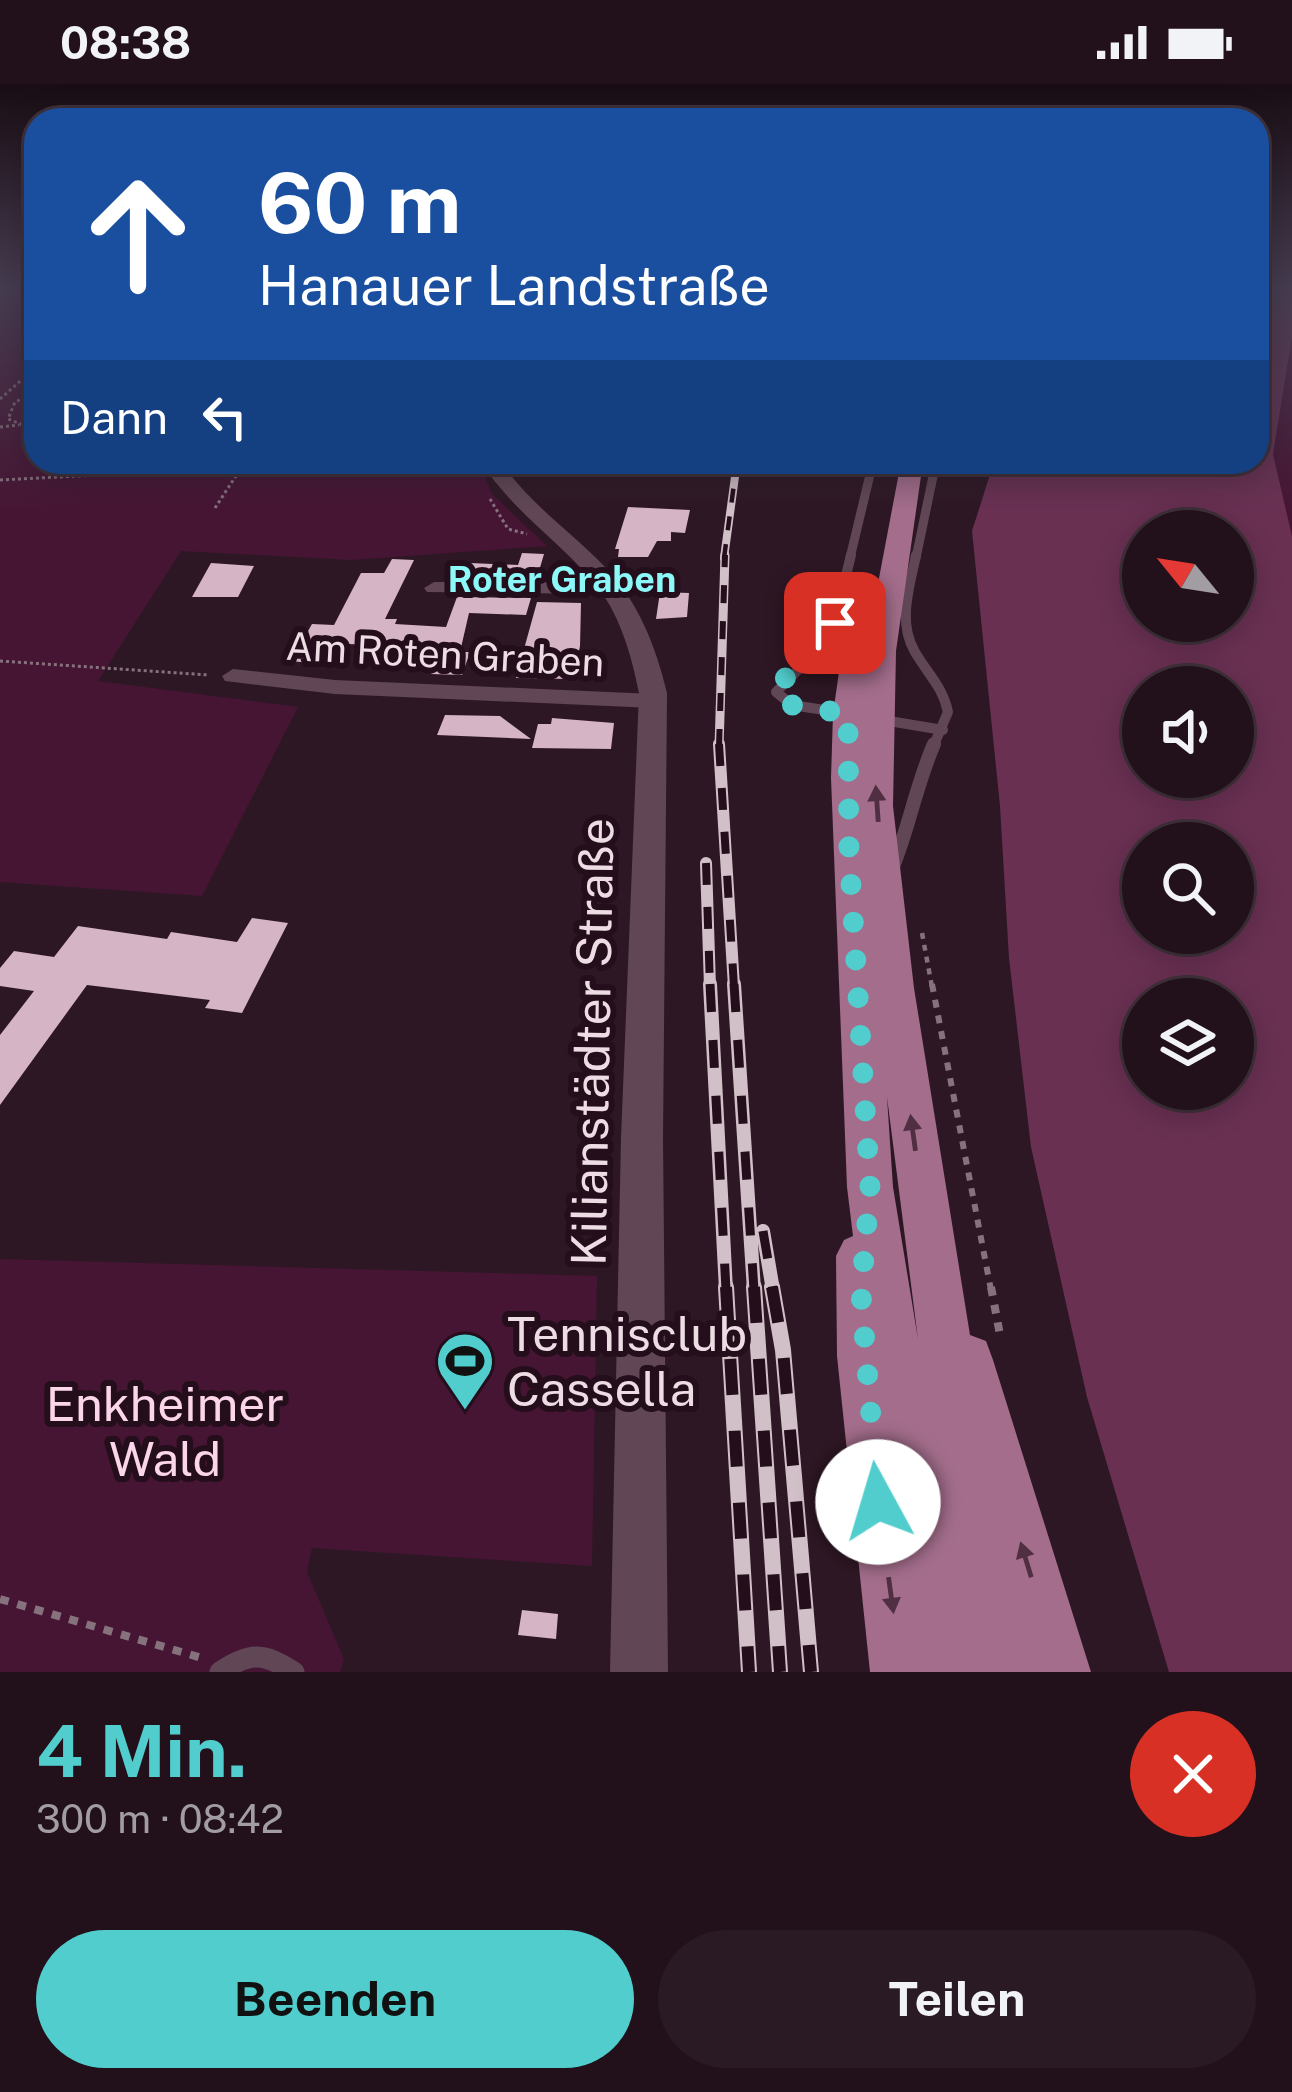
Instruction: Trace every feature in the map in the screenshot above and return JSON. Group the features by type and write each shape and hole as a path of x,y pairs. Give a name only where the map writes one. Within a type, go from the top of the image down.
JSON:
{"main road":[{"path":"892,474 868,561 862,716 849,853 870,1186 916,1498 951,1672"},
{"path":"910,474 862,716 928,1249 1009,1672"},
{"path":"870,1186 861,1252 863,1356 902,1672"},
{"path":"928,1249 974,1382 1059,1672"}],"street":[{"name":"Kilianstädter Straße","path":"498,474 532,518 589,564 610,588 641,646 653,701 642,1138 638,1672"},
{"path":"434,588 610,588"},
{"name":"Am Roten Graben","path":"233,676 335,687 653,701"}],"lane":[{"path":"870,474 830,638 821,653 784,679 776,692 792,705 944,730"},
{"path":"883,889 906,836 914,790 948,712 944,693 909,642 907,623 907,601 933,474"},
{"path":"221,1671 238,1660 268,1655 294,1672"}],"path":[{"path":"0,398 24,377"},
{"path":"0,415 24,400"},
{"path":"9,410 8,418 24,426"},
{"path":"0,427 19,425"},
{"path":"0,480 118,474"},
{"path":"215,508 233,474"},
{"path":"0,661 233,676"},
{"path":"922,933 1005,1355"},
{"path":"0,1599 190,1652 221,1671"}],"green space":[{"path":"0,363 24,363 24,474 483,474 492,494 547,546 351,560 181,551 98,681 298,707 202,896 0,882"},
{"path":"1288,363 1292,363 1292,536 1273,454"},
{"name":"Enkheimer Wald","path":"0,1259 597,1276 592,1566 312,1548 307,1572 344,1659 340,1672 0,1672"}],"shaded area":[{"path":"1269,363 1288,363 1273,454 1292,536 1292,1672 1169,1672 1087,1397 1031,1147 1009,958 1000,806 972,531 990,474 1269,474"}],"building":[{"path":"628,507 690,510 685,533 671,532 671,541 657,541 648,557 618,557 619,549 615,549"},
{"path":"522,553 544,554 537,578 465,578 470,563 518,565"},
{"path":"392,559 414,560 385,619 397,619 395,624 446,627 457,597 531,598 526,615 469,613 460,652 470,652 462,675 431,674 437,659 421,659 426,647 348,644 337,666 291,661 312,624 334,625 361,573 384,573"},
{"path":"211,563 254,566 238,597 192,597"},
{"path":"660,592 689,593 687,617 656,619"},
{"path":"537,602 581,603 573,679 516,678"},
{"path":"445,715 500,716 531,739 437,735"},
{"path":"552,718 614,723 611,749 532,748 538,724 551,724"},
{"path":"252,918 288,923 242,1013 205,1008 210,1000 87,985 0,1105 0,1035 34,991 0,986 0,968 14,951 54,957 78,926 167,939 171,932 237,942"},
{"path":"522,1610 558,1614 556,1639 518,1635"}],"railway":[{"path":"724,558 735,474"},
{"path":"719,745 725,555"},
{"path":"719,745 734,987"},
{"path":"706,863 710,987"},
{"path":"710,984 726,1290"},
{"path":"734,984 754,1290"},
{"path":"763,1231 773,1290"},
{"path":"726,1287 749,1672"},
{"path":"754,1287 780,1672"},
{"path":"772,1287 783,1350 811,1672"}],"place":[{"name":"Tennisclub Cassella","path":"465,1412"}],"district":[{"name":"Roter Graben","path":"562,579"}],"route":[{"path":"835,623 821,653 784,679 776,692 792,705 848,714 849,853 870,1186 861,1252 863,1356 878,1502"}]}
